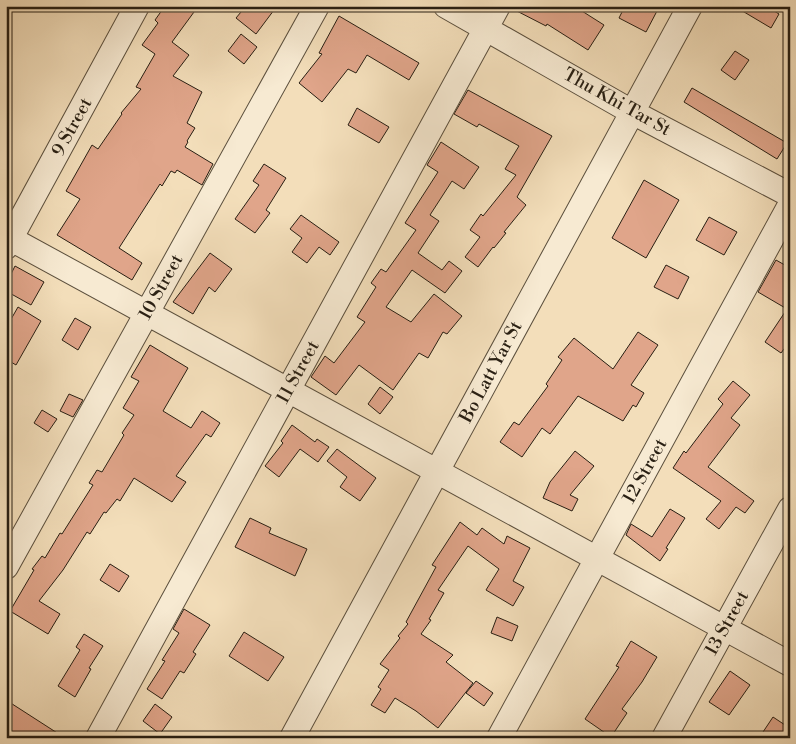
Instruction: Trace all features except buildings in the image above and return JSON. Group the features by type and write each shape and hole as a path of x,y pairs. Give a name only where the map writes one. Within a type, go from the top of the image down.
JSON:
{"street":[{"name":"9 Street","path":"8,243 137,6"},
{"name":"10 Street","path":"6,567 316,6"},
{"name":"Thu Khi Tar St","path":"446,6 632,112 790,195"},
{"name":"11 Street","path":"98,738 498,6"},
{"name":"Bo Latt Yar St","path":"292,738 690,6"},
{"name":"12 Street","path":"499,738 790,205"},
{"path":"8,243 147,313 790,664"},
{"name":"13 Street","path":"664,738 790,509"}]}
